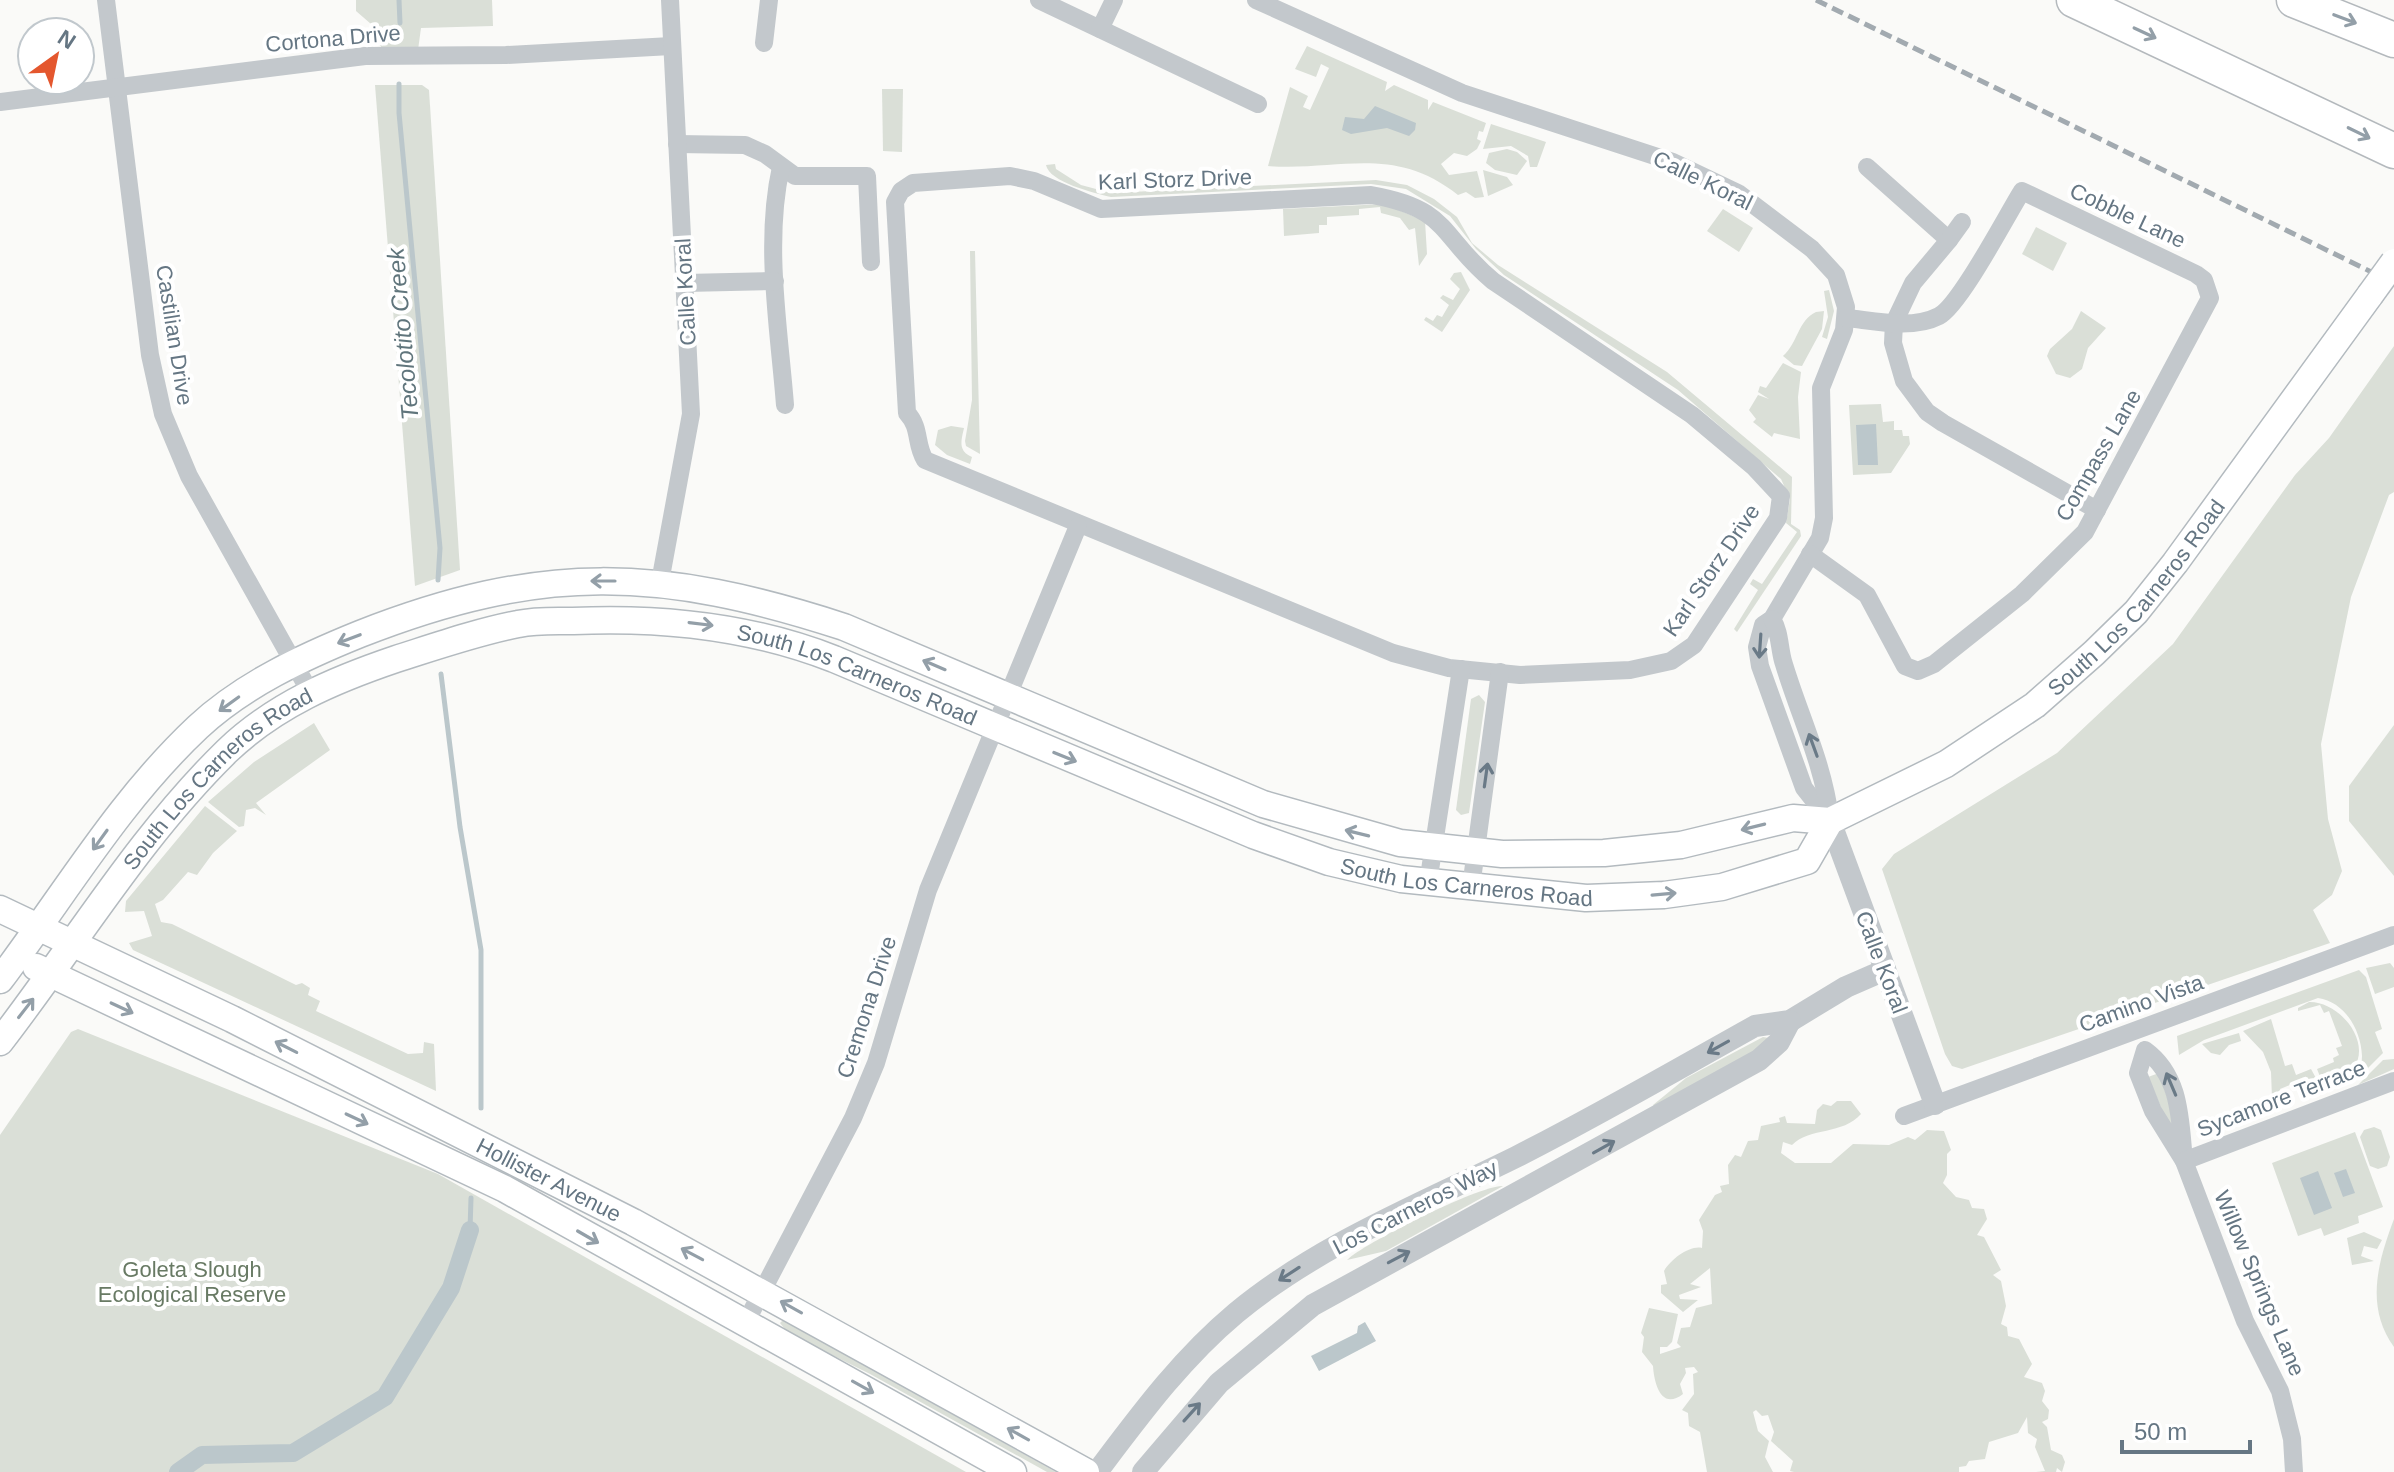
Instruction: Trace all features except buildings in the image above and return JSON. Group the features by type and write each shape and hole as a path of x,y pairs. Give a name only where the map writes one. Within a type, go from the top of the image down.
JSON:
{"highway":[{"path":"2074,0 2394,151"},
{"path":"2294,0 2394,40"}],"main road":[{"name":"South Los Carneros Road","path":"0,980 8,954 37,928 125,805 199,726 266,677 404,617 455,601 545,584 601,580 660,582 780,606 844,627 1263,804 1341,829 1434,848 1476,853 1604,853 1681,845 1793,818 1830,821 1946,764 2035,705 2136,612 2394,262"},
{"name":"South Los Carneros Road","path":"0,1042 132,858 228,750 310,692 458,639 522,623 650,619 710,625 814,651 1266,840 1329,862 1428,883 1586,898 1664,895 1722,887 1807,861 1830,821"},
{"name":"Hollister Avenue","path":"0,909 479,1142 761,1290 1086,1472"},
{"name":"Hollister Avenue","path":"8,954 505,1189 1013,1472"}],"street":[{"name":"Castilian Drive","path":"106,0 150,355 163,414 189,476 310,692"},
{"name":"Calle Koral","path":"660,582 691,414 670,0"},
{"path":"764,43 769,0"},
{"path":"1039,0 1258,104"},
{"path":"1100,29 1114,0"},
{"name":"Calle Koral","path":"1256,0 1462,93 1637,148 1738,193 1794,233 1829,265 1842,286 1847,318 1821,388 1824,518 1820,538 1772,619 1763,625 1757,647 1760,666 1804,788 1830,821 1935,1104"},
{"name":"Cortona Drive","path":"0,102 365,56 451,56 671,46"},
{"path":"677,144 745,145 765,154 795,176 867,176 871,262"},
{"path":"781,167 775,194 775,281 785,405"},
{"path":"1867,167 1949,240"},
{"name":"Karl Storz Drive","path":"1010,176 1034,181 1101,209 1371,195 1406,201 1443,224 1475,266 1493,281 1692,415 1754,467 1781,496 1778,518 1684,655 1630,670 1535,675 1461,669 1393,653 1078,526 925,460 920,451 917,424 907,413 895,202 901,191 913,183 1010,176"},
{"name":"Cobble Lane","path":"1894,323 1920,322 1941,315 1951,305 2022,191 2196,274 2209,289"},
{"path":"1962,222 1913,283 1894,323 1898,364 1909,389 1927,412 2097,510"},
{"path":"685,283 775,281"},
{"name":"Compass Lane","path":"1810,554 1867,595 1878,609 1899,659 1913,670 1922,670 1955,650 2022,594 2079,538 2208,307 2209,289"},
{"path":"1847,318 1894,323"},
{"name":"Cremona Drive","path":"746,1322 853,1118 876,1063 928,890 1078,526"},
{"path":"1428,883 1461,669"},
{"path":"1471,887 1500,672"},
{"name":"Camino Vista","path":"1904,1116 2394,935"},
{"name":"Los Carneros Way","path":"1097,1472 1149,1401 1190,1355 1236,1312 1328,1250 1520,1155 1755,1026 1790,1021 1846,987 1885,970"},
{"name":"Los Carneros Way","path":"1143,1472 1219,1383 1313,1305 1759,1060 1779,1042 1790,1021"},
{"name":"Willow Springs Lane","path":"2139,1030 2145,1050 2138,1073 2153,1111 2184,1161 2245,1321 2280,1391 2292,1439 2294,1472"},
{"name":"Willow Springs Lane","path":"2145,1050 2162,1062 2178,1100 2184,1161"},
{"name":"Sycamore Terrace","path":"2184,1161 2394,1081"},
{"path":"1520,1155 1536,1185"}],"green space":[{"path":"356,0 492,0 493,26 421,28 418,50 382,49 371,24 356,11"},
{"path":"1307,46 1387,82 1385,91 1394,85 1428,100 1428,110 1433,102 1486,123 1483,132 1479,131 1477,139 1481,141 1477,149 1467,156 1454,153 1441,164 1449,175 1477,171 1484,197 1475,198 1466,192 1458,195 1434,179 1389,165 1268,166 1290,87 1308,96 1303,107 1310,110 1329,68 1321,64 1316,77 1295,69"},
{"path":"375,85 422,85 429,90 460,570 415,586"},
{"path":"882,89 903,89 902,152 883,151"},
{"path":"1491,124 1546,142 1537,167 1530,167 1528,156 1511,146 1483,149"},
{"path":"1507,149 1517,152 1527,161 1517,175 1495,170 1486,163 1489,153"},
{"path":"1055,164 1056,169 1081,185 1111,193 1376,180 1407,185 1434,199 1457,217 1472,243 1498,265 1667,372 1792,477 1791,524 1800,530 1801,536 1737,632 1734,629 1758,590 1750,584 1753,579 1762,584 1797,532 1786,523 1790,499 1781,479 1678,390 1504,275 1476,249 1450,216 1406,189 1371,184 1111,197 1063,182 1046,165"},
{"path":"1483,170 1507,177 1513,185 1488,196"},
{"path":"1384,204 1425,221 1427,254 1419,266 1415,228 1409,230 1400,218 1381,213 1380,207 1359,209 1359,215 1327,217 1327,225 1319,225 1319,233 1284,236 1283,209"},
{"path":"1723,209 1753,228 1739,252 1707,231"},
{"path":"2036,227 2067,243 2053,271 2022,254"},
{"path":"970,251 975,251 980,454 966,446 965,441 972,400"},
{"path":"1461,272 1470,290 1442,332 1424,320 1426,317 1433,321 1437,315 1442,317 1449,305 1440,298 1443,295 1453,300 1460,289 1450,279 1454,273"},
{"path":"1829,290 1834,311 1827,339 1822,337 1828,317 1824,291"},
{"path":"1824,311 1822,329 1802,366 1794,365 1783,356 1805,320 1816,312"},
{"path":"2081,311 2106,328 2088,348 2082,369 2070,378 2056,374 2047,356 2050,349 2072,329"},
{"path":"2394,346 2394,492 2389,495 2351,597 2321,744 2328,819 2342,871 2332,895 2313,910 2330,943 1962,1069 1952,1066 1945,1054 1882,869 1894,854 2057,753 2173,644 2295,475 2329,438"},
{"path":"1783,363 1801,372 1798,397 1800,439 1774,433 1772,437 1753,422 1756,419 1749,410 1758,395 1769,399 1758,392 1760,386 1766,388"},
{"path":"1881,404 1883,422 1894,421 1894,430 1902,430 1903,436 1909,436 1910,444 1891,473 1853,475 1849,405"},
{"path":"951,426 964,428 962,445 964,452 972,457 970,464 947,455 935,445 938,430"},
{"path":"1479,695 1485,702 1469,813 1461,815 1456,810 1471,699"},
{"path":"314,723 330,750 256,803 266,815 255,808 246,810 244,826 239,827 208,802 254,762"},
{"path":"2394,725 2394,876 2349,821 2349,786"},
{"path":"205,806 237,831 213,853 197,875 188,872 163,900 155,904 161,922 172,924 296,985 302,983 310,988 308,995 320,1001 316,1011 408,1054 423,1053 424,1042 434,1044 436,1091 133,950 129,943 152,936 144,911 125,912 126,901"},
{"path":"2390,963 2394,968 2394,987 2375,994 2366,968"},
{"path":"2359,970 2366,977 2382,1029 2375,1032 2383,1053 2362,1074 2361,1046 2355,1027 2344,1011 2318,998 2204,1040 2179,1055 2177,1036"},
{"path":"2309,1002 2320,1003 2331,1008 2349,1024 2359,1046 2354,1068 2321,1079 2317,1069 2334,1062 2333,1058 2339,1055 2336,1048 2342,1046 2329,1011 2324,1013 2320,1005 2298,1011"},
{"path":"2271,1019 2285,1066 2292,1064 2296,1075 2311,1069 2317,1080 2292,1090 2290,1085 2280,1089 2281,1094 2272,1098 2271,1072 2263,1052 2243,1031"},
{"name":"Goleta Slough Ecological Reserve","path":"78,1029 438,1174 966,1472 0,1472 0,1135 71,1032"},
{"path":"2239,1033 2241,1041 2229,1045 2220,1055 2211,1053 2202,1044"},
{"path":"1763,1037 1769,1038 1769,1042 1656,1109 1653,1105 1686,1078"},
{"path":"2394,1059 2394,1069 2358,1085 2383,1060"},
{"path":"2159,1073 2176,1124 2169,1126 2148,1077"},
{"path":"1837,1101 1851,1101 1861,1114 1854,1121 1799,1139 1792,1145 1783,1142 1781,1153 1795,1163 1831,1163 1853,1144 1889,1145 1908,1137 1915,1140 1927,1130 1944,1131 1951,1150 1947,1154 1947,1175 1943,1183 1956,1197 1969,1200 1972,1208 1984,1209 1987,1219 1977,1235 1984,1237 2001,1270 1993,1275 2001,1281 2006,1306 2001,1324 2007,1327 2008,1336 2019,1339 2032,1364 2024,1377 2042,1383 2045,1391 2042,1401 2049,1410 2048,1419 2042,1422 2047,1427 2051,1450 2062,1455 2065,1462 2062,1472 2057,1468 2056,1472 2036,1472 2045,1471 2035,1447 2037,1439 2028,1433 2027,1417 2018,1433 1989,1442 1985,1459 1969,1461 1966,1466 1959,1467 1959,1472 1794,1472 1790,1471 1793,1461 1771,1441 1774,1432 1768,1415 1762,1416 1756,1410 1753,1412 1758,1431 1769,1441 1765,1457 1773,1472 1707,1472 1700,1432 1689,1426 1688,1413 1682,1410 1694,1394 1693,1374 1698,1372 1694,1367 1685,1368 1686,1373 1680,1384 1683,1394 1669,1399 1660,1393 1653,1366 1642,1352 1644,1337 1641,1333 1649,1308 1678,1314 1672,1342 1667,1347 1660,1347 1660,1354 1681,1347 1677,1343 1681,1328 1690,1327 1696,1308 1712,1304 1710,1268 1690,1284 1701,1287 1679,1295 1680,1299 1698,1300 1683,1312 1661,1293 1661,1285 1667,1284 1664,1271 1681,1254 1702,1248 1703,1231 1699,1220 1715,1195 1722,1192 1720,1186 1729,1184 1728,1165 1735,1155 1741,1157 1748,1141 1758,1140 1761,1126 1780,1122 1779,1118 1785,1116 1787,1123 1815,1124 1817,1110 1823,1104 1831,1106"},
{"path":"2374,1127 2381,1130 2390,1157 2387,1166 2378,1169 2370,1166 2360,1137 2364,1130"},
{"path":"2355,1132 2383,1207 2358,1216 2359,1223 2324,1236 2321,1228 2298,1236 2272,1163"},
{"path":"1503,1186 1386,1251 1347,1260 1375,1241 1423,1216 1472,1194"},
{"path":"2394,1219 2394,1347 2379,1315 2377,1283 2383,1250"},
{"path":"2364,1232 2382,1240 2377,1249 2364,1246 2361,1256 2374,1261 2352,1265 2347,1238"},
{"path":"783,1320 1056,1472 1047,1472 870,1374 788,1333 780,1323"}],"shaded area":[{"path":"1375,106 1416,123 1415,130 1409,136 1387,128 1351,134 1342,130 1345,117 1364,119"},
{"path":"1876,424 1878,465 1858,465 1856,425"},
{"path":"2346,1169 2355,1193 2343,1197 2334,1173"},
{"path":"2318,1171 2332,1208 2314,1215 2300,1178"},
{"path":"1365,1322 1376,1341 1319,1371 1311,1356 1357,1333 1358,1326"}],"waterway":[{"name":"Tecolotito Creek","path":"399,0 400,23"},
{"name":"Tecolotito Creek","path":"399,84 399,113 440,548 438,580"},
{"path":"441,674 460,827 481,950 481,1108"},
{"path":"470,1230 471,1198"},
{"path":"178,1472 202,1455 293,1453 385,1397 451,1288 470,1230"}],"railway":[{"path":"1816,0 2394,283"}]}
